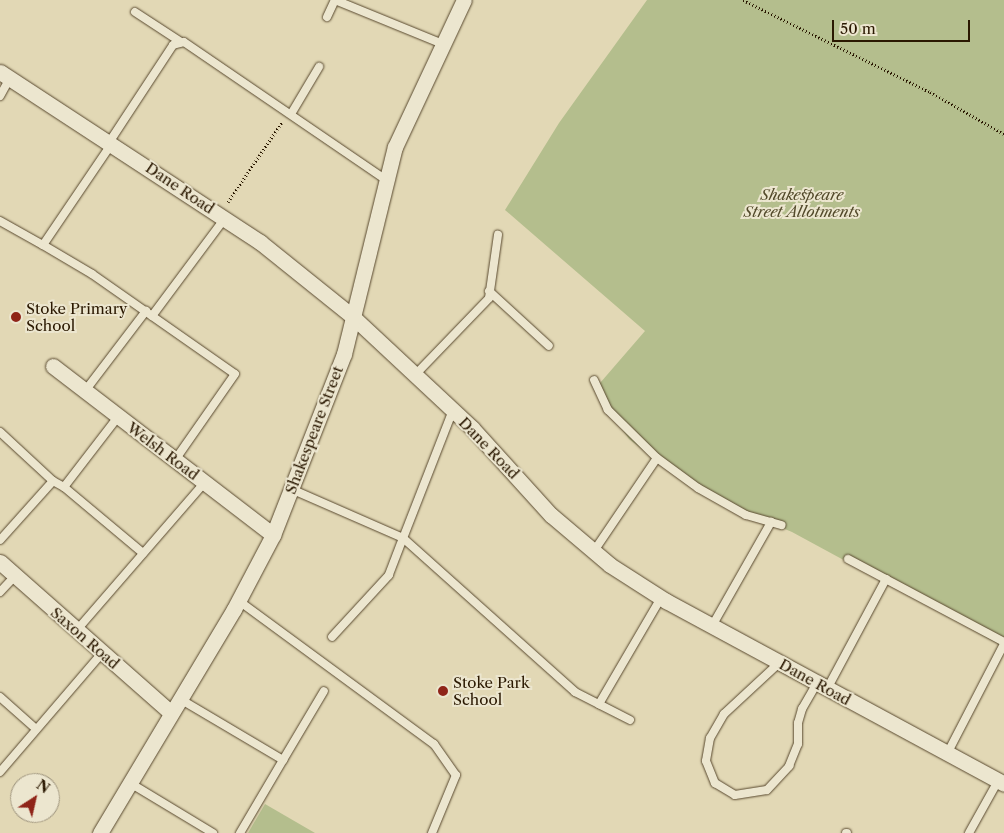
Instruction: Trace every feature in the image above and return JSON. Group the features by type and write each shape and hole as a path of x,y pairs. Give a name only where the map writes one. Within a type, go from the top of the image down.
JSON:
{"street":[{"name":"Shakespeare Street","path":"100,833 238,601 272,535 292,489 344,354 395,147 464,0"},
{"name":"Dane Road","path":"5,75 111,142 260,242 352,316 453,410 551,514 594,551 661,598 1001,782"},
{"name":"Welsh Road","path":"53,366 272,535"},
{"name":"Saxon Road","path":"0,562 171,713"}],"lane":[{"path":"327,17 335,0 443,44"},
{"path":"135,12 290,113 386,179"},
{"path":"43,245 173,45 181,42"},
{"path":"290,113 319,68"},
{"path":"0,96 5,75"},
{"path":"85,391 149,314 222,217"},
{"path":"0,221 43,245 149,314 235,374 175,460"},
{"path":"416,375 489,298 498,236"},
{"path":"489,290 550,346"},
{"path":"594,380 608,410 657,458 698,488 746,515 782,525"},
{"path":"332,637 388,574 453,410"},
{"path":"64,487 118,417"},
{"path":"0,432 53,481 64,487 143,554"},
{"path":"594,551 657,458"},
{"path":"0,540 53,481"},
{"path":"76,631 204,482"},
{"path":"292,489 403,538 575,692 630,720"},
{"path":"712,626 771,522"},
{"path":"848,559 1004,643 947,754"},
{"path":"0,592 15,576"},
{"path":"780,663 724,714 710,738 706,761 714,783 735,796 766,790 789,766 798,744 798,723 802,709 822,686 886,579"},
{"path":"599,704 661,598"},
{"path":"238,601 434,744 456,774 432,833"},
{"path":"0,772 102,653"},
{"path":"240,833 324,691"},
{"path":"0,697 36,730"},
{"path":"180,699 283,760"},
{"path":"969,833 1001,782"},
{"path":"130,783 213,833"}],"path":[{"path":"743,0 930,92 1004,134"},
{"path":"222,217 290,113"}],"green space":[{"name":"Shakespeare Street Allotments","path":"647,0 1004,0 1004,647 792,532 700,494 629,439 594,390 645,331 505,210 559,123"},
{"path":"265,804 315,833 248,833"}],"place":[{"name":"Stoke Primary School","path":"16,317"},
{"name":"Stoke Park School","path":"443,691"}]}
